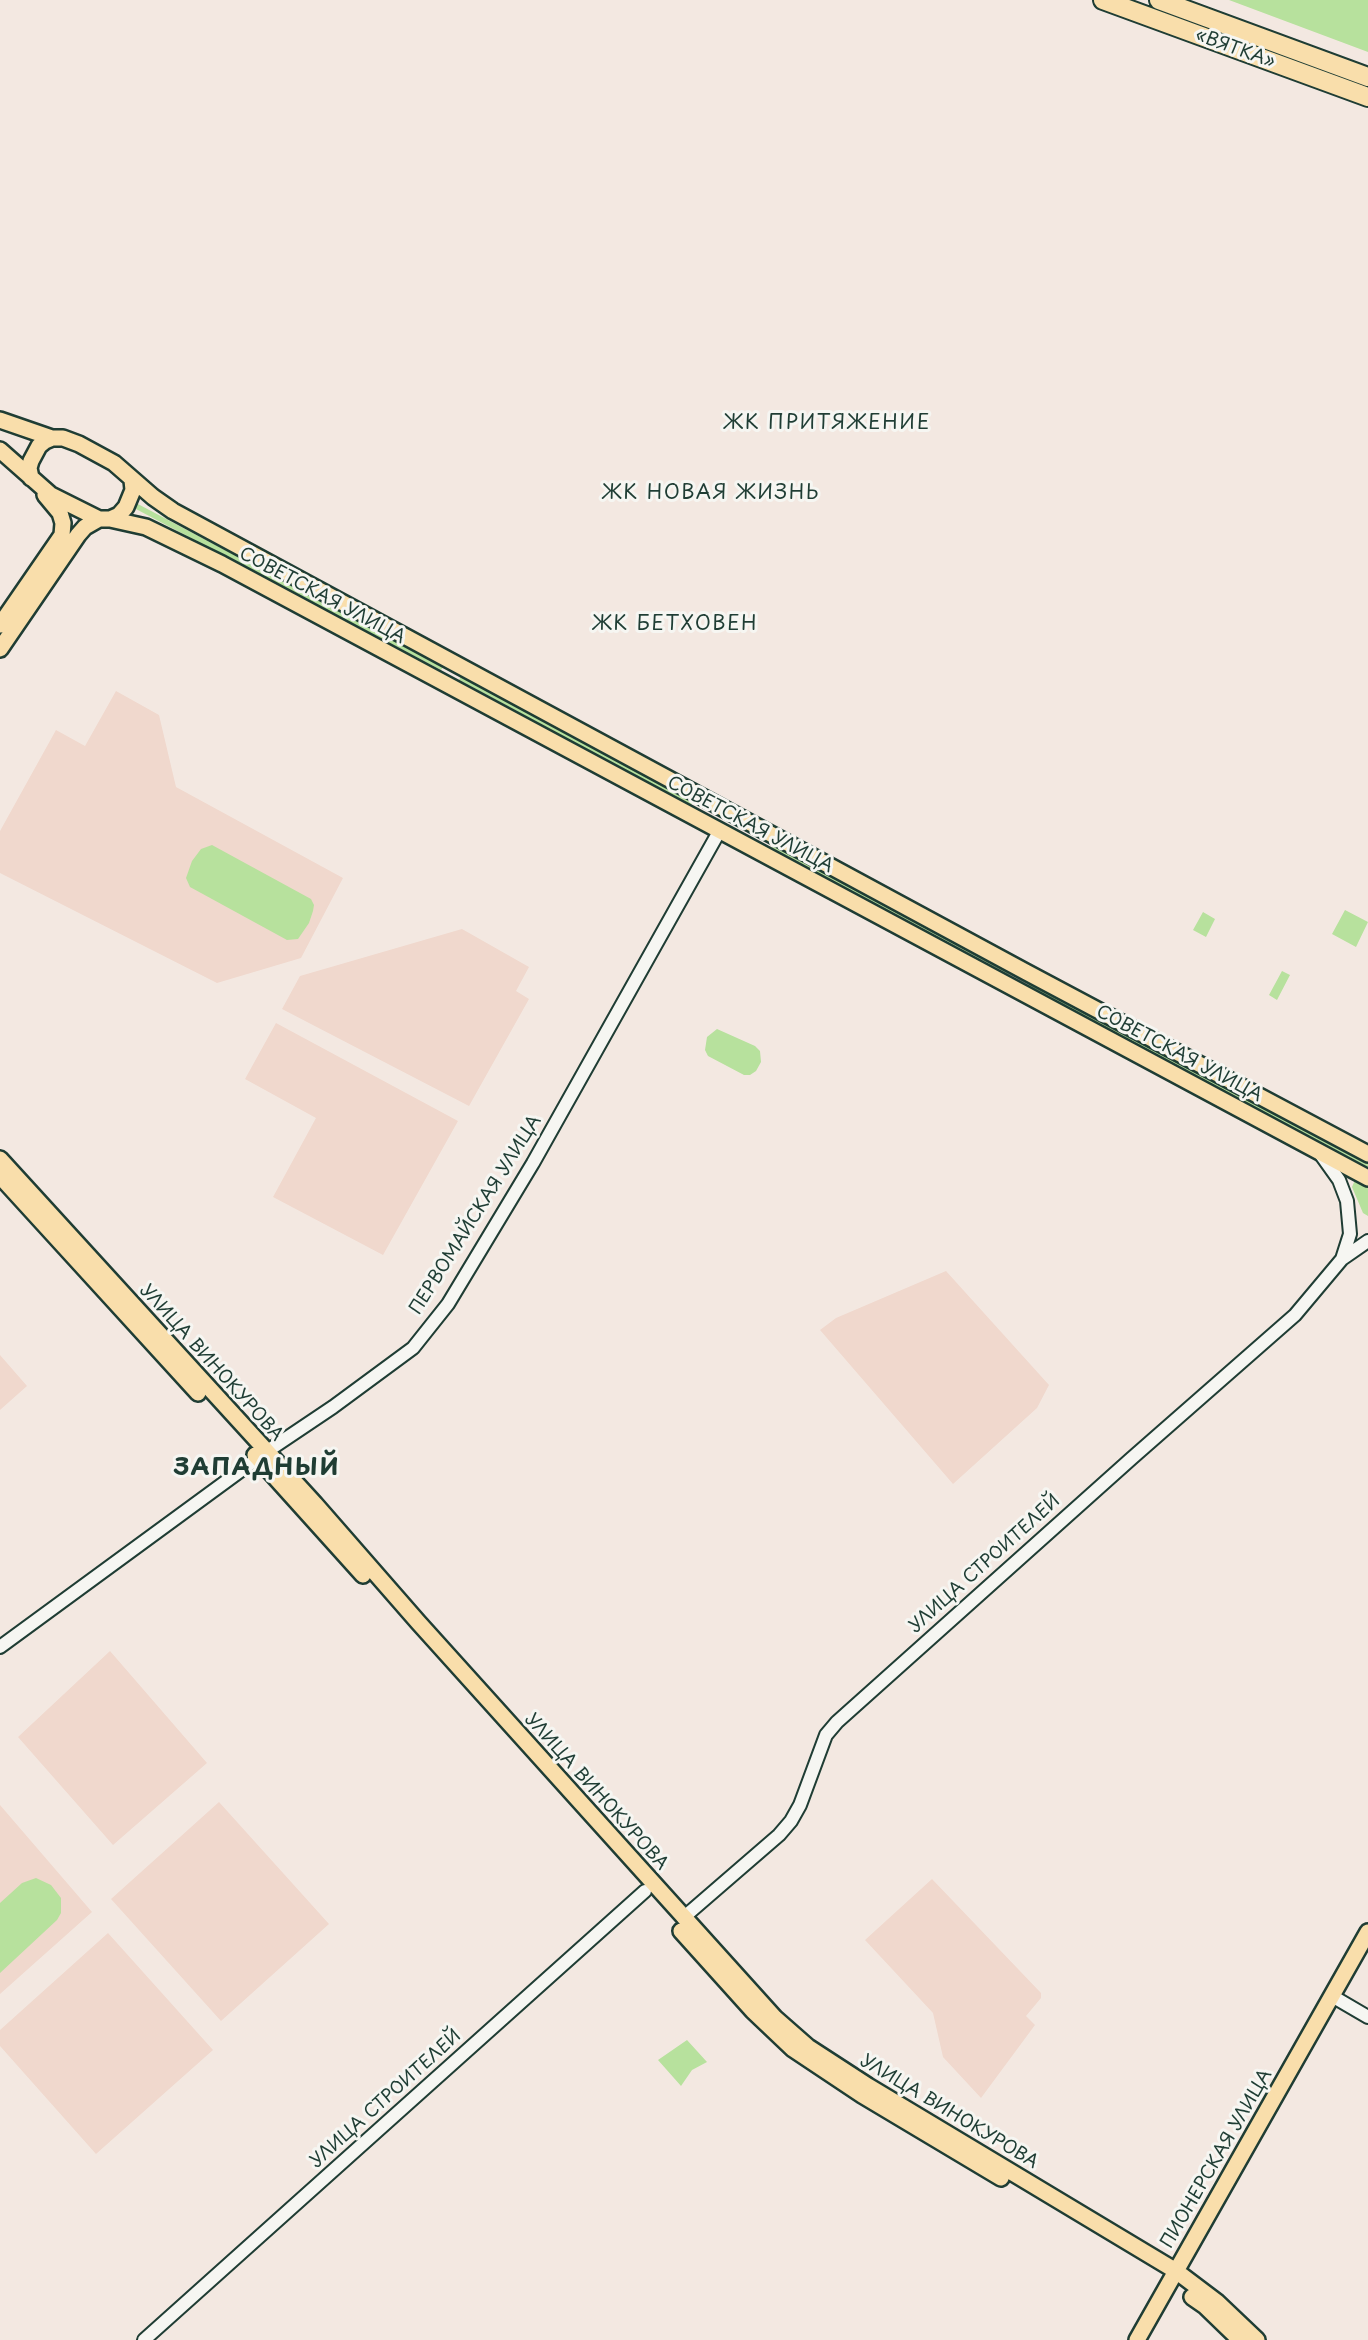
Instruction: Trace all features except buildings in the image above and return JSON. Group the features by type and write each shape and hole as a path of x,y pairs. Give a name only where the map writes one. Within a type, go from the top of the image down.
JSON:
{"highway":[{"name":"«ВЯТКА»","path":"1103,0 1368,97"},
{"name":"«ВЯТКА»","path":"1159,0 1368,77"}],"main road":[{"path":"0,420 52,438"},
{"path":"35,481 29,468 39,446 52,438"},
{"name":"СОВЕТСКАЯ УЛИЦА","path":"52,438 79,444 114,463 132,480 173,511 1368,1154"},
{"path":"0,450 35,481 60,513 64,529 58,542 0,625"},
{"path":"0,649 85,527 119,515 126,507 133,490 132,480"},
{"name":"СОВЕТСКАЯ УЛИЦА","path":"35,481 51,495 104,519 130,522 161,533 1368,1178"},
{"path":"445,684 456,664"},
{"name":"ПЕРВОМАЙСКАЯ УЛИЦА","path":"720,830 730,812"},
{"path":"1017,990 1026,972"},
{"name":"УЛИЦА ВИНОКУРОВА","path":"0,1159 97,1274 649,1888 794,2036 958,2147 1217,2302 1257,2340"},
{"name":"УЛИЦА ВИНОКУРОВА","path":"0,1176 97,1274"},
{"name":"ПИОНЕРСКАЯ УЛИЦА","path":"1137,2340 1368,1932"},
{"name":"УЛИЦА ВИНОКУРОВА","path":"1173,2276 1240,2340"}],"street":[{"name":"ПЕРВОМАЙСКАЯ УЛИЦА","path":"0,1647 262,1455 333,1407 413,1348 441,1313 533,1163 720,830"},
{"name":"УЛИЦА СТРОИТЕЛЕЙ","path":"1318,1151 1338,1180 1347,1201 1350,1234 1342,1259"},
{"name":"УЛИЦА СТРОИТЕЛЕЙ","path":"679,1921 779,1835 791,1821 800,1805 826,1736 837,1722 1132,1458 1296,1315 1342,1259 1368,1241"},
{"name":"УЛИЦА СТРОИТЕЛЕЙ","path":"144,2340 649,1888"},
{"path":"1332,1996 1368,2017"}],"shaded area":[{"path":"116,691 159,715 176,787 343,878 301,958 217,983 0,873 0,831 56,730 85,746"},
{"path":"462,929 529,967 516,991 529,999 469,1106 282,1009 300,976"},
{"path":"276,1023 458,1121 383,1255 273,1197 316,1118 245,1079"},
{"path":"946,1271 1049,1385 1037,1408 953,1484 820,1330 836,1318"},
{"path":"0,1355 27,1386 0,1410"},
{"path":"110,1651 207,1763 113,1845 18,1737"},
{"path":"219,1802 329,1924 221,2021 111,1899"},
{"path":"0,1805 92,1912 0,1994"},
{"path":"932,1879 1041,1993 1041,1998 1026,2016 1035,2025 981,2098 943,2057 933,2013 865,1940"},
{"path":"108,1933 213,2050 96,2154 0,2046 0,2030"}],"green space":[{"path":"1229,0 1368,0 1368,52"},
{"path":"136,503 444,666 441,670 134,508"},
{"path":"461,676 693,801 691,805 459,680"},
{"path":"774,844 1010,970 1008,974 772,848"},
{"path":"212,845 311,899 314,905 313,911 309,923 298,939 287,940 190,887 186,878 192,861 201,849"},
{"path":"1345,910 1368,922 1356,947 1332,934"},
{"path":"1203,912 1215,919 1206,937 1193,930"},
{"path":"1282,971 1290,975 1277,1000 1269,995"},
{"path":"1030,982 1368,1161 1368,1167 1028,986"},
{"path":"717,1029 755,1046 760,1051 761,1062 756,1071 750,1075 744,1075 708,1056 705,1050 707,1037"},
{"path":"1355,1180 1368,1186 1368,1216 1363,1213 1352,1187"},
{"path":"36,1878 51,1885 61,1898 61,1913 57,1920 0,1973 0,1903 22,1883"},
{"path":"687,2040 707,2062 692,2070 681,2086 658,2060"}],"district":[{"name":"ЖК ПРИТЯЖЕНИЕ","path":"827,423"},
{"name":"ЖК НОВАЯ ЖИЗНЬ","path":"711,493"},
{"name":"ЖК БЕТХОВЕН","path":"675,624"},
{"name":"ЗАПАДНЫЙ","path":"257,1468"}]}
